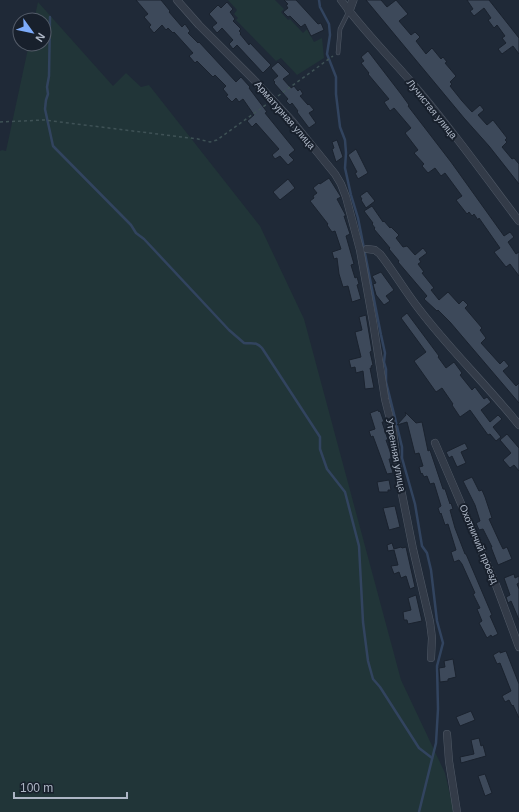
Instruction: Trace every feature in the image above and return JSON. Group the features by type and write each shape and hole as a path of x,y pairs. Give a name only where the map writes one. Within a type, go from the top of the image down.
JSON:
{"street":[{"name":"Арматурная улица","path":"177,0 199,25 292,121 335,174 346,197 363,250"},
{"name":"Лучистая улица","path":"341,0 362,29 381,47 419,92 519,222"},
{"path":"349,11 354,0"},
{"path":"363,250 375,250 380,254 419,310 519,425"},
{"name":"Утренняя улица","path":"363,250 385,399 393,431 399,479 430,622 432,638 431,658"},
{"name":"Охотничий проезд","path":"435,443 496,584 519,647"},
{"path":"447,734 449,761 457,812"}],"lane":[{"path":"338,52 340,29 349,11"}],"path":[{"path":"0,122 44,120 198,138 210,142 217,140 332,56"}],"green space":[{"path":"228,0 275,0 284,9 281,12 288,20 290,19 303,33 307,29 314,42 322,38 324,58 297,75 281,58 276,61 236,20 238,18 234,14 237,10"},
{"path":"38,2 47,12 36,12"},
{"path":"52,18 113,86 126,73 141,87 149,85 260,226 304,319 401,680 445,773 454,812 0,812 0,151 6,151 27,52 52,52"}],"building":[{"path":"136,0 161,0 182,27 185,24 190,31 188,33 198,43 199,42 236,82 241,77 250,87 249,88 267,112 265,113 295,150 289,155 294,160 288,165 280,156 275,159 272,155 279,149 256,123 252,127 247,121 254,115 243,99 239,102 236,98 232,102 226,96 228,95 223,89 226,86 215,75 213,77 197,61 195,63 189,56 193,53 174,32 173,33 168,28 166,30 162,25 154,33 149,27 151,25 144,17 148,14"},
{"path":"284,0 296,0 318,24 321,23 324,30 311,36 305,24 301,27 290,16 288,17 283,12 288,8 286,5 288,4"},
{"path":"366,0 381,0 387,7 396,0 408,14 399,21 411,35 415,32 420,37 416,41 426,54 432,48 441,59 443,57 447,62 445,63 456,76 450,82 452,84 450,86 472,112 480,105 484,110 478,115 487,125 493,120 507,138 505,140 507,142 502,147 512,159 514,158 519,164 519,184 489,146"},
{"path":"467,0 489,0 519,38 519,54 513,46 502,54 498,49 506,43 502,38 505,36 497,25 494,28 488,20 491,18 484,8 474,16 470,11 473,9"},
{"path":"227,2 233,9 230,12 235,19 233,21 241,29 239,31 241,33 240,34 249,45 250,43 271,65 263,73 237,45 233,49 229,44 233,40 222,28 217,33 212,27 217,23 209,14 218,5 221,8"},
{"path":"368,51 504,236 510,232 514,237 508,242 516,254 519,252 519,276 510,264 506,267 494,252 500,248 479,218 478,220 474,214 472,216 469,212 467,214 456,200 462,196 445,173 441,176 435,168 428,173 422,166 424,164 414,153 418,150 405,133 411,128 394,108 390,111 384,102 389,99 368,74 369,73 361,63 364,61 361,57"},
{"path":"278,62 290,74 283,79 291,88 294,86 298,91 300,89 303,94 300,96 314,110 309,113 316,123 309,128 292,103 290,105 286,101 288,99 274,83 275,82 273,80 278,76 271,68"},
{"path":"337,140 343,157 336,162 332,149 334,148 332,142"},
{"path":"356,149 368,173 358,179 355,173 357,172 348,155"},
{"path":"329,178 341,197 337,199 346,216 344,216 350,234 346,236 354,264 351,265 355,278 357,277 359,284 357,285 361,299 352,302 348,286 343,287 339,274 337,258 334,259 332,252 341,249 335,231 332,232 327,225 328,224 310,201 317,193 313,188"},
{"path":"288,179 295,188 280,200 273,192"},
{"path":"367,191 375,201 366,208 360,196"},
{"path":"372,206 383,222 384,221 399,235 396,238 403,247 407,246 415,255 423,248 427,253 419,259 421,262 418,264 424,272 422,273 434,288 431,290 439,300 448,292 459,304 463,300 468,305 465,308 482,328 480,330 486,338 481,343 500,364 504,360 509,366 503,371 516,386 519,383 519,403 450,322 424,299 427,296 398,262 399,261 389,249 390,248 374,229 373,223 364,211"},
{"path":"381,272 394,290 386,296 390,301 384,305 376,295 373,284 376,283 372,276"},
{"path":"407,313 439,356 438,357 446,368 454,362 462,373 460,375 472,390 475,387 484,399 487,397 491,402 481,410 490,422 498,415 502,419 493,427 501,437 496,441 490,434 488,435 470,410 460,417 442,388 436,392 414,361 426,352 401,318"},
{"path":"366,315 372,351 370,352 373,365 371,366 372,368 370,368 374,388 365,389 363,371 356,373 355,367 351,368 349,360 361,357 355,332 362,330 359,317"},
{"path":"378,410 379,412 380,411 384,422 382,422 388,440 386,440 391,454 391,459 389,459 393,473 387,474 373,436 371,437 369,431 375,429 370,413"},
{"path":"405,412 416,423 422,422 428,451 430,450 443,489 445,489 453,509 450,510 455,528 492,615 490,616 498,634 492,637 491,635 487,638 479,623 482,621 477,609 480,608 462,564 459,560 454,562 451,552 456,550 448,524 445,525 441,513 440,514 438,508 441,506 434,483 430,484 427,476 424,477 422,473 421,474 419,467 423,466 419,453 415,454 407,422 397,425 406,415"},
{"path":"507,434 519,448 519,471 514,465 510,468 503,460 511,453 500,440"},
{"path":"465,443 468,449 461,452 466,463 457,467 452,456 449,458 446,452"},
{"path":"472,477 479,491 482,490 485,497 492,518 489,519 500,543 503,549 507,547 512,559 498,565 492,547 483,529 479,530 476,523 480,521 475,505 463,481"},
{"path":"389,480 391,490 388,490 388,492 379,492 377,482"},
{"path":"395,506 400,527 389,530 383,508"},
{"path":"392,543 394,549 406,547 415,587 410,589 406,576 401,578 399,572 394,574 391,566 398,565 394,550 388,551 387,545"},
{"path":"514,574 515,578 519,576 519,583 517,584 519,589 519,620 511,601 508,603 506,597 510,595 504,578"},
{"path":"416,595 422,621 408,624 407,620 404,620 403,612 411,610 408,598"},
{"path":"500,651 500,653 506,651 519,684 519,718 513,705 512,706 509,700 505,702 502,696 511,691 500,663 497,664 493,655"},
{"path":"453,659 456,677 448,679 448,681 440,682 439,668 445,667 444,661"},
{"path":"471,711 475,720 460,726 456,717"},
{"path":"479,738 486,756 461,763 460,757 474,754 471,740"},
{"path":"485,774 492,793 485,796 478,776"}],"waterway":[{"path":"319,0 320,7 329,24 330,35 327,54 336,77 336,94 340,127 345,140 345,168 358,218 385,353 384,362 386,369 386,382 402,447 402,458 415,504 422,546 427,553 431,570 437,621 443,643 437,666 438,709 436,743 419,812"},
{"path":"49,52 49,76 47,87 48,94 45,109 53,146 131,225 136,233 144,239 229,330 244,343 256,344 262,348 320,437 320,449 327,469 345,492 359,546 363,622 368,661 373,679 380,687 419,748 432,758"}]}
